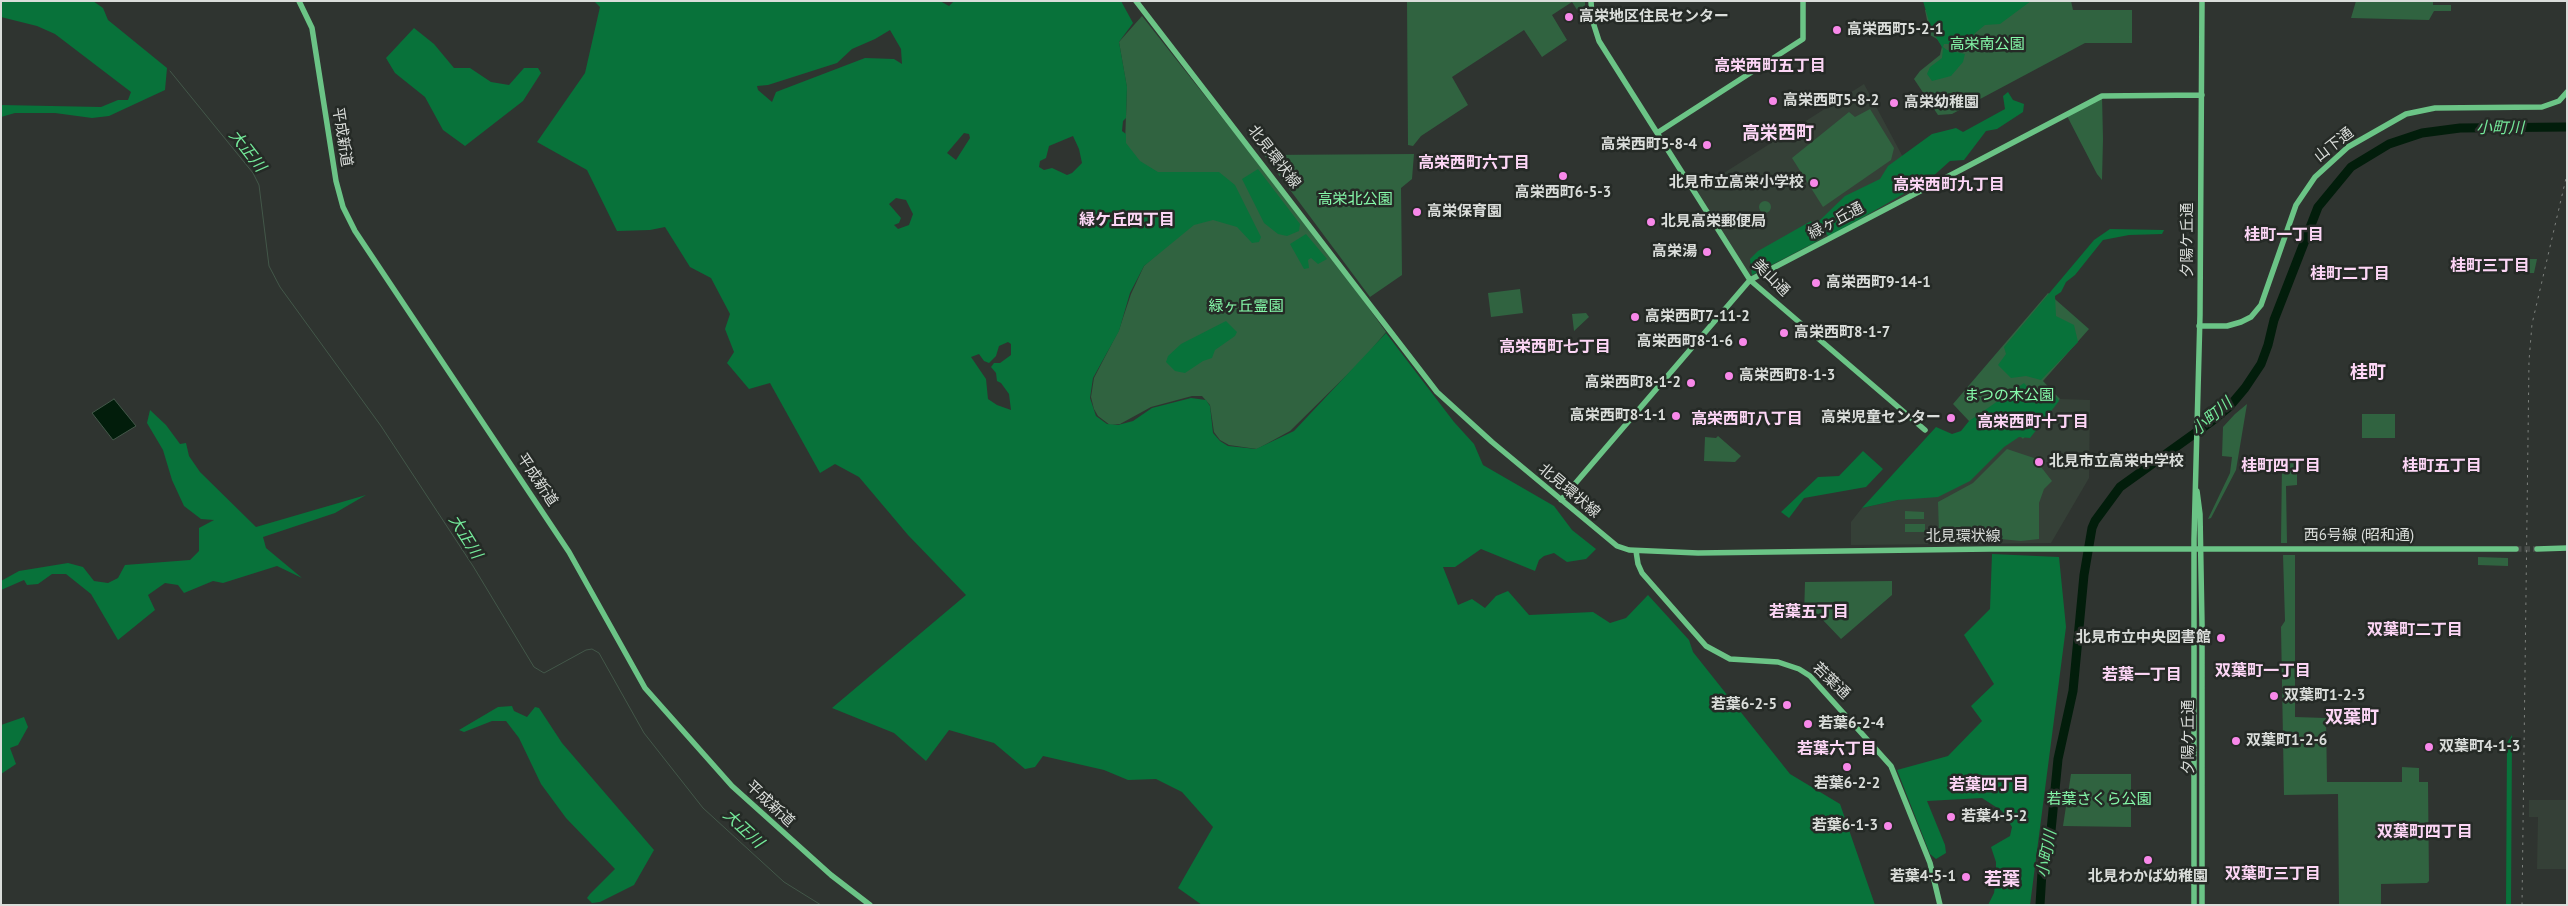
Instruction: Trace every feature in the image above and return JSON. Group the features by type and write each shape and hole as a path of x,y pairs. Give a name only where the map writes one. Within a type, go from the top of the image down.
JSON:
{"street":[{"name":"平成新道","path":"299,1 312,28 336,181 343,207 355,231 569,552 645,688 732,786 831,875 870,905"},
{"name":"北見環状線","path":"1136,1 1437,392 1612,543 1636,550 1698,554 1990,549 2201,549"},
{"name":"美山通","path":"1592,1 1592,19 1599,41 1750,280 1925,430"},
{"path":"1657,132 1803,39 1803,1"},
{"name":"夕陽ケ丘通","path":"2194,905 2194,550 2200,326 2202,1"},
{"name":"山下通","path":"2200,326 2227,326 2241,322 2250,317 2261,305 2296,204 2324,166 2356,142 2406,114 2435,108 2542,107 2558,101 2567,92"},
{"name":"緑ヶ丘通","path":"1561,500 1750,280 2102,96 2202,95"},
{"name":"夕陽ケ丘通","path":"2195,479 2200,514 2201,549 2202,905"},
{"path":"2537,548 2567,548"},
{"name":"西6号線 (昭和通)","path":"2201,549 2516,549"},
{"name":"若葉通","path":"1636,550 1638,564 1642,573 1706,646 1730,659 1778,662 1800,669 1810,676 1892,766 1930,863 1940,905"}],"shaded area":[{"name":"北見市立高栄小学校","path":"1864,84 1921,191 1750,280 1694,192"},
{"path":"114,399 136,426 113,440 92,413"},
{"name":"北見市立高栄中学校","path":"2060,399 2090,400 2089,478 2051,543 1851,545 1851,522 1862,508 1898,500 2017,432 2023,439"},
{"path":"2529,800 2567,800 2567,869 2537,869 2538,817 2529,817"}],"green space":[{"path":"1,1 93,1 103,8 108,20 167,68 165,90 109,116 92,118 55,113 15,113 1,117 1,105 101,107 118,100 128,100 131,92 55,34 37,26 1,17"},
{"path":"594,1 940,1 949,6 954,1 1121,1 1133,23 1119,42 1127,87 1126,118 1123,121 1122,131 1126,134 1126,143 1140,161 1158,172 1219,172 1235,185 1261,237 1259,242 1252,243 1237,227 1213,220 1194,225 1144,266 1130,293 1119,331 1093,378 1090,398 1096,416 1107,424 1118,425 1133,421 1152,408 1191,398 1206,400 1210,406 1213,433 1220,441 1228,446 1256,449 1294,431 1386,333 1454,422 1474,444 1483,465 1554,506 1572,530 1596,549 1586,559 1567,562 1554,553 1544,556 1539,560 1535,571 1481,549 1455,567 1443,567 1458,605 1472,599 1485,608 1496,596 1508,591 1529,615 1593,612 1610,623 1626,618 1648,595 1689,640 1693,652 1790,774 1840,804 1875,905 1202,905 1178,888 1213,827 1182,792 1156,779 1128,780 1104,770 1043,756 1035,767 1025,769 994,743 949,730 926,761 894,733 832,708 966,595 908,535 859,477 835,464 820,473 770,383 749,389 727,363 734,352 725,329 730,314 711,278 690,267 665,227 650,230 617,231 587,170 537,142 585,73 600,7","holes":["890,30 901,49 902,64 894,59 865,58 776,92 772,102 758,90 757,86 768,85 837,63 852,49","964,133 969,134 970,138 956,160 947,153","1073,136 1079,149 1082,163 1072,173 1067,175 1052,168 1044,170 1039,167 1040,161 1046,158 1049,146","896,198 906,200 913,214 909,225 898,229 894,225 899,223 901,218 889,204","1008,342 1011,344 1011,355 1000,363 994,363 991,367 996,373 997,381 1001,383 1009,394 1011,410 997,405 988,399 986,379 971,357 979,354 984,361 989,363 996,356 999,346"]},
{"path":"1407,1 1585,1 1585,22 1572,2 1552,15 1567,40 1542,57 1524,30 1452,77 1468,105 1421,136 1413,146 1408,145"},
{"path":"1923,1 2031,1 2000,24 1985,25 1974,34 1977,44 1944,44 1943,47 1947,50 1965,54 1963,62 1951,76 1932,81 1927,74 1930,67 1942,58 1943,49 1931,28"},
{"name":"高栄南公園","path":"1960,1 2071,1 2073,10 2132,10 2132,43 2085,43 1952,114 1938,115 1914,79 1920,71 1940,55 1942,46 1937,39 1930,35 1925,10"},
{"path":"2356,1 2433,1 2433,5 2451,5 2451,11 2434,11 2429,20 2351,18"},
{"name":"緑ヶ丘霊園","path":"1142,16 1332,257 1386,332 1364,358 1290,431 1257,449 1229,445 1220,440 1214,432 1210,405 1202,396 1192,396 1151,407 1120,424 1110,425 1098,416 1094,409 1091,397 1094,378 1119,330 1131,294 1144,266 1204,212 1158,173 1138,161 1125,143 1127,88 1119,42"},
{"path":"414,28 434,44 454,68 470,68 491,82 509,85 524,68 538,68 541,73 523,101 465,146 443,130 425,97 395,73 386,58"},
{"path":"2008,92 2013,100 2024,104 2023,112 1997,129 1986,131 1964,160 1950,161 1931,178 1829,237 1817,223 1845,196 1880,179 1888,166 1932,134 1956,128 1963,132 2005,109 2003,96"},
{"path":"2102,96 2102,180 2097,174 2066,114"},
{"path":"1870,109 1894,148 1891,160 1823,207 1792,158 1849,112 1855,117"},
{"name":"高栄北公園","path":"1414,154 1412,179 1401,188 1402,275 1370,297 1264,155"},
{"path":"1258,169 1300,224 1299,231 1287,236 1278,234 1264,223 1242,179"},
{"path":"1763,201 1767,201 1771,207 1767,213 1763,213 1759,209 1759,205"},
{"path":"1811,221 1820,237 1816,242 1752,275 1750,259 1758,251"},
{"path":"2110,229 2164,230 2162,234 2129,235 2103,240 2075,275 2066,282 2061,292 2055,296 2056,316 2074,325 2078,342 2041,380 2026,376 2011,378 1998,365 2006,354 2004,347 2094,240"},
{"path":"1306,234 1327,259 1318,264 1311,258 1308,260 1309,268 1304,269 1290,244"},
{"path":"2515,259 2537,259 2534,273 2516,273"},
{"path":"1520,289 1523,313 1491,317 1488,293"},
{"name":"まつの木公園","path":"2048,293 2089,329 2043,381 2060,399 2023,439 2017,433 1969,421 1953,404"},
{"path":"1586,313 1589,317 1574,331 1572,314"},
{"path":"1226,321 1237,332 1235,336 1215,350 1212,358 1203,361 1185,373 1175,371 1166,362 1168,356 1181,344"},
{"path":"2024,383 2039,400 2056,397 2059,401 2030,438 2019,437 2004,447 1970,481 1938,497 1898,500 1862,508 1936,427 1952,434 1961,431 1969,421"},
{"path":"2247,404 2236,470 2211,518 2208,519 2230,473 2232,457 2222,456 2223,427"},
{"path":"150,410 166,425 180,444 186,443 189,456 200,472 256,527 366,495 335,513 263,537 266,548 302,578 277,566 223,583 213,581 184,593 178,585 165,583 148,595 155,610 118,640 91,594 66,574 52,574 38,584 27,585 24,580 1,590 1,581 19,571 68,563 83,567 94,581 108,583 118,578 125,565 190,560 199,551 199,528 214,520 201,519 184,506 172,480 163,450 147,423"},
{"path":"2362,414 2395,414 2395,438 2362,438"},
{"path":"1718,436 1741,456 1735,462 1704,461 1705,437 1716,438"},
{"path":"2007,449 2034,458 2052,481 2044,489 2039,503 2039,539 2021,541 1939,533 1938,502 1973,483"},
{"path":"1863,451 1883,469 1866,487 1804,498 1789,518 1781,512 1818,477 1839,476"},
{"path":"2282,462 2297,462 2297,485 2286,486 2287,543 2281,543"},
{"path":"1905,511 1924,512 1924,519 1905,519"},
{"path":"1905,524 1925,524 1925,532 1905,532"},
{"path":"1992,554 2059,557 2066,627 2030,905 1988,905 1994,893 1996,879 1996,862 1991,847 2010,836 2012,827 2002,811 1982,798 1927,801 1945,845 1946,853 1936,859 1930,854 1897,770 1948,756 1982,721 1971,706 1994,684 1964,635 1990,609"},
{"path":"2283,555 2295,555 2295,717 2326,718 2327,782 2402,782 2402,767 2419,768 2419,782 2428,782 2429,881 2427,883 2381,884 2381,905 2339,905 2338,794 2284,795 2281,627 2285,621"},
{"path":"2478,557 2508,558 2508,566 2478,565"},
{"path":"1892,581 1892,595 1841,639 1821,618 1804,616 1805,582"},
{"path":"512,706 514,711 527,717 535,707 539,708 562,743 654,850 634,885 600,902 592,903 587,898 615,869 566,818 541,784 519,738 506,721 492,721 464,732 459,730 498,707"},
{"path":"24,717 28,727 18,745 10,748 16,764 1,774 1,725"},
{"path":"2512,735 2511,905 2506,905 2507,743"},
{"name":"若葉さくら公園","path":"2071,774 2131,774 2131,827 2063,826"}],"waterway":[{"name":"大正川","path":"170,71 253,173 259,185 269,266 280,287 381,426 473,566 534,667 544,673 586,650 592,649 599,653 644,733 703,808 784,882 821,905"},
{"name":"小町川","path":"2040,905 2042,872 2050,841 2058,759 2073,691 2084,575 2092,528 2095,521 2120,487 2212,421 2229,407 2245,388 2261,364 2274,320 2318,207 2351,167 2389,144 2422,133 2460,128 2567,127"}],"tunnel":[{"path":"2516,549 2537,549"}],"railway":[{"path":"2522,905 2529,361 2532,324 2567,174"}],"place":[{"name":"高栄地区住民センター","path":"1569,17"},
{"name":"高栄西町5-2-1","path":"1837,30"},
{"name":"高栄西町5-8-2","path":"1773,101"},
{"name":"高栄幼稚園","path":"1894,103"},
{"name":"高栄西町5-8-4","path":"1707,145"},
{"name":"高栄西町6-5-3","path":"1563,176"},
{"name":"北見市立高栄小学校","path":"1814,183"},
{"name":"高栄保育園","path":"1417,212"},
{"name":"北見高栄郵便局","path":"1651,222"},
{"name":"高栄湯","path":"1707,252"},
{"name":"高栄西町9-14-1","path":"1816,283"},
{"name":"高栄西町7-11-2","path":"1635,317"},
{"name":"高栄西町8-1-7","path":"1784,333"},
{"name":"高栄西町8-1-6","path":"1743,342"},
{"name":"高栄西町8-1-3","path":"1729,376"},
{"name":"高栄西町8-1-2","path":"1691,383"},
{"name":"高栄西町8-1-1","path":"1676,416"},
{"name":"高栄児童センター","path":"1951,418"},
{"name":"北見市立高栄中学校","path":"2039,462"},
{"name":"北見市立中央図書館","path":"2221,638"},
{"name":"双葉町1-2-3","path":"2274,696"},
{"name":"若葉6-2-5","path":"1787,705"},
{"name":"若葉6-2-4","path":"1808,724"},
{"name":"双葉町1-2-6","path":"2236,741"},
{"name":"双葉町4-1-3","path":"2429,747"},
{"name":"若葉6-2-2","path":"1847,767"},
{"name":"若葉4-5-2","path":"1951,817"},
{"name":"若葉6-1-3","path":"1888,826"},
{"name":"北見わかば幼稚園","path":"2148,860"},
{"name":"若葉4-5-1","path":"1966,877"}],"district":[{"name":"高栄西町五丁目","path":"1770,66"},
{"name":"高栄西町","path":"1778,134"},
{"name":"高栄西町六丁目","path":"1474,163"},
{"name":"高栄西町九丁目","path":"1949,185"},
{"name":"緑ケ丘四丁目","path":"1127,220"},
{"name":"桂町一丁目","path":"2284,235"},
{"name":"桂町三丁目","path":"2490,266"},
{"name":"桂町二丁目","path":"2350,274"},
{"name":"高栄西町七丁目","path":"1555,347"},
{"name":"桂町","path":"2368,373"},
{"name":"高栄西町八丁目","path":"1747,419"},
{"name":"高栄西町十丁目","path":"2033,422"},
{"name":"桂町四丁目","path":"2281,466"},
{"name":"桂町五丁目","path":"2442,466"},
{"name":"若葉五丁目","path":"1809,612"},
{"name":"双葉町二丁目","path":"2415,630"},
{"name":"双葉町一丁目","path":"2263,671"},
{"name":"若葉一丁目","path":"2142,675"},
{"name":"双葉町","path":"2352,718"},
{"name":"若葉六丁目","path":"1837,749"},
{"name":"若葉四丁目","path":"1989,785"},
{"name":"双葉町四丁目","path":"2425,832"},
{"name":"双葉町三丁目","path":"2273,874"},
{"name":"若葉","path":"2002,880"}]}
